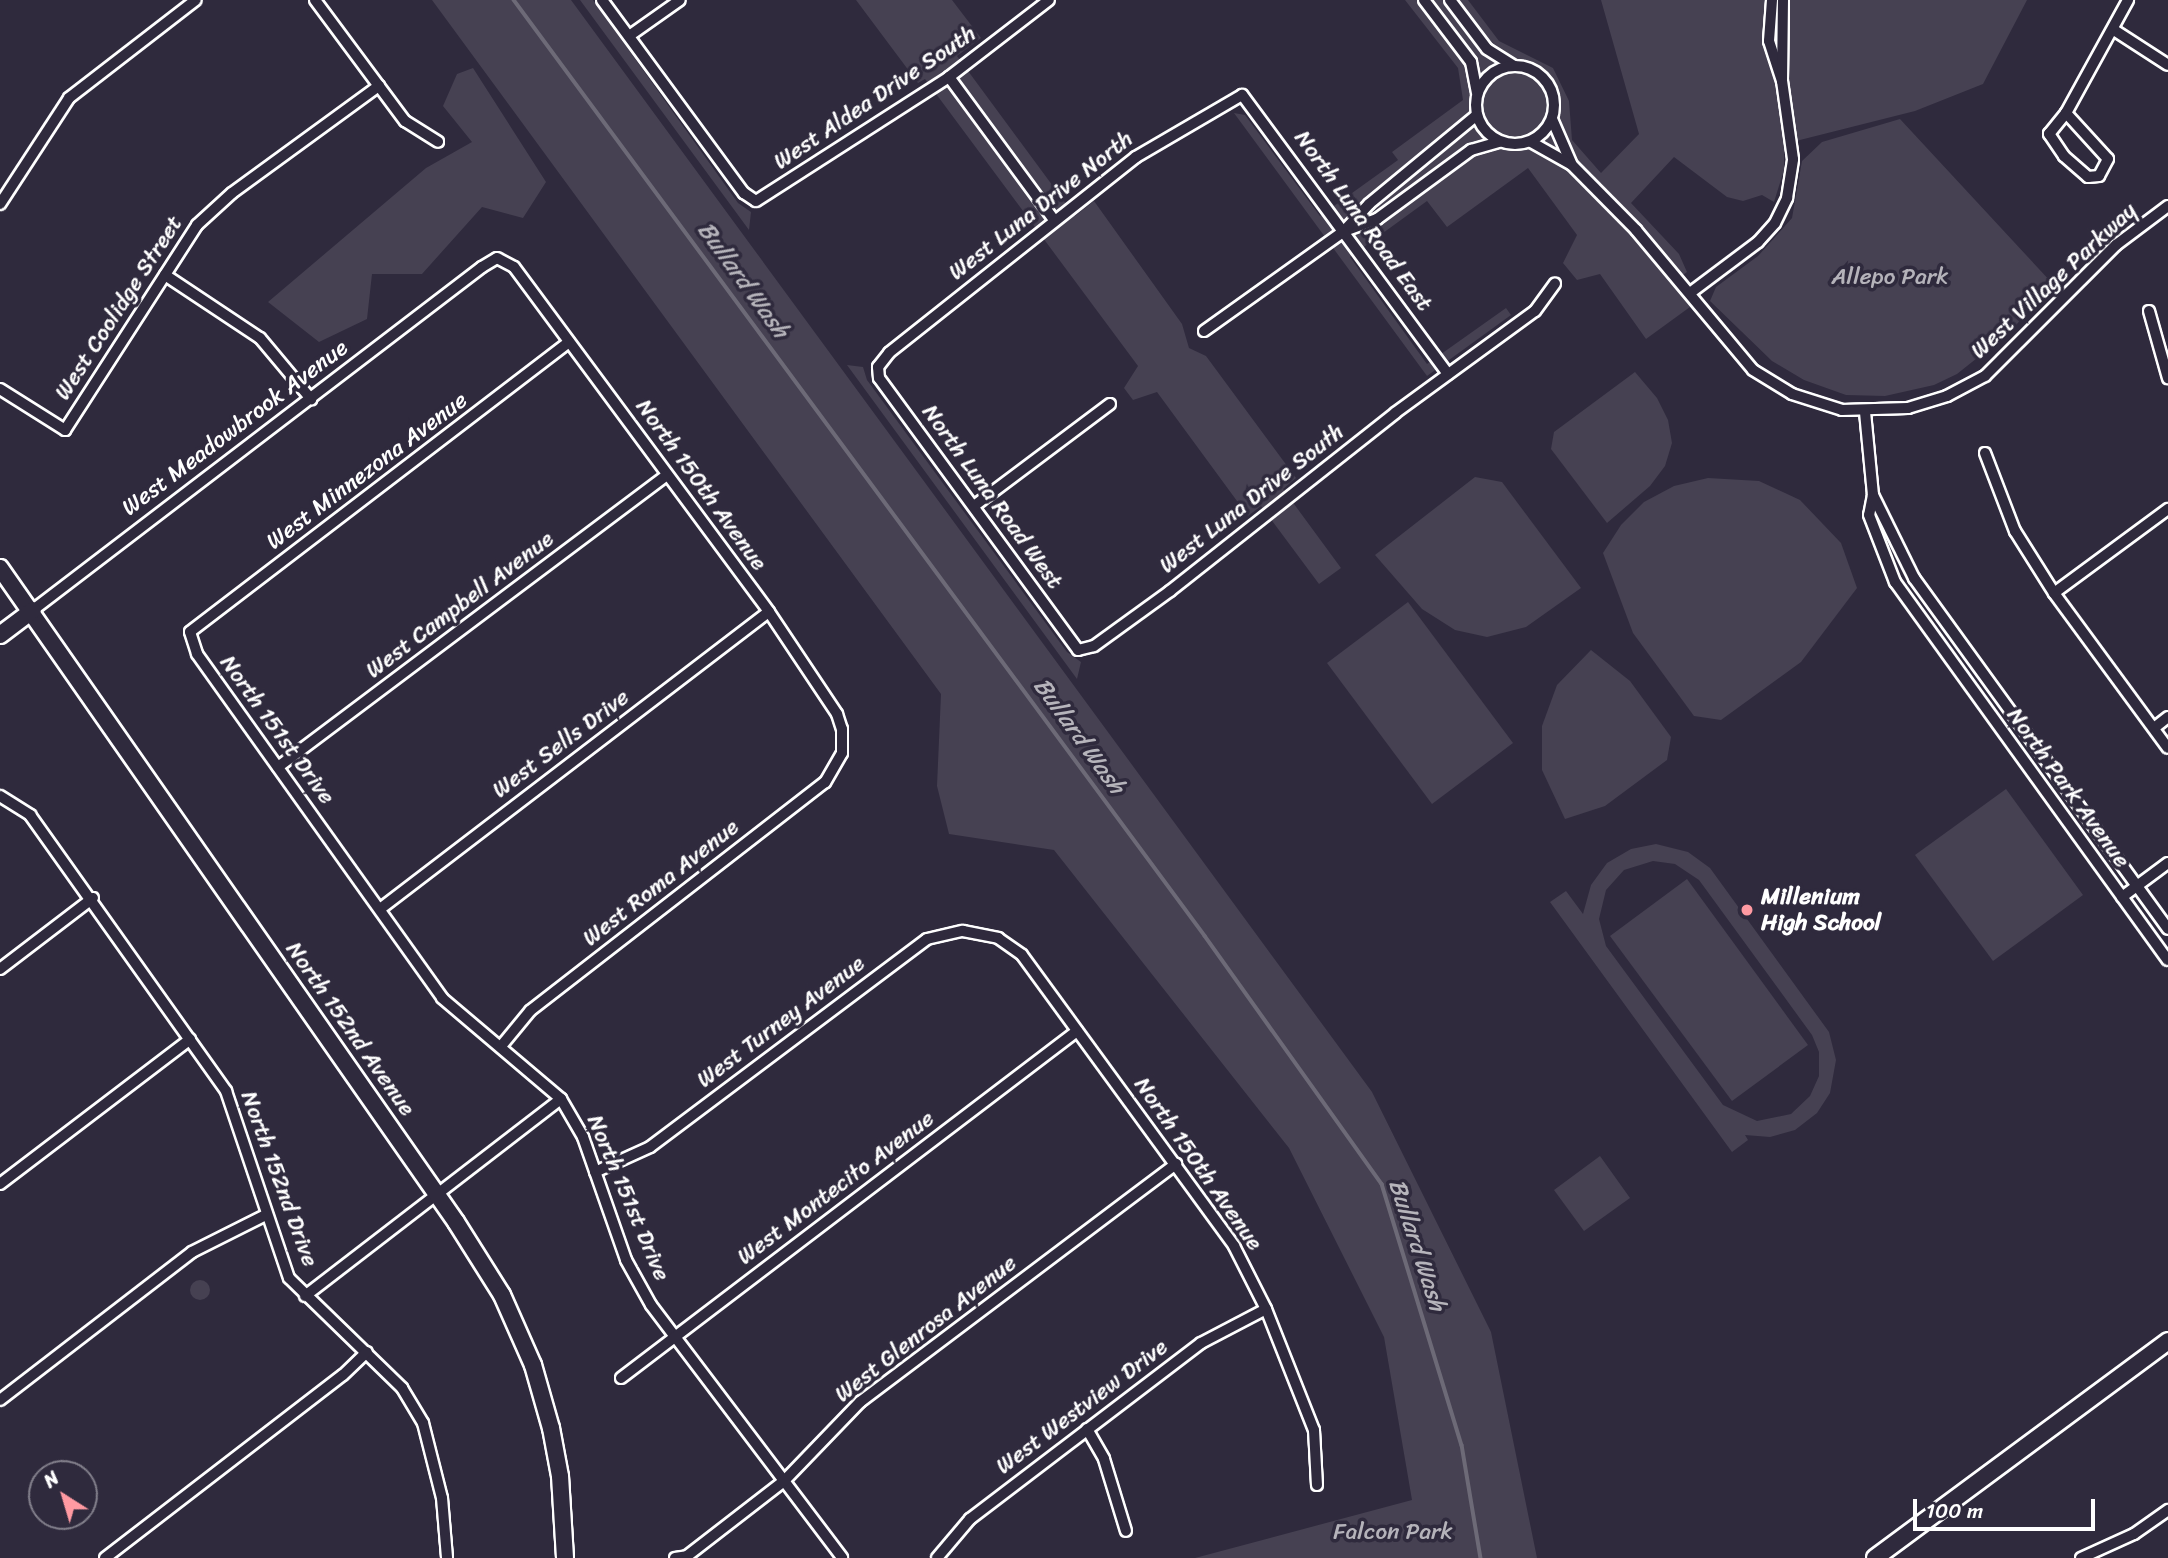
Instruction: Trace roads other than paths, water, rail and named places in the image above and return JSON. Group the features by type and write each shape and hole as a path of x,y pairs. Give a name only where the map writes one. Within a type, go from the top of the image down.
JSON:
{"street":[{"path":"0,204 69,98 196,0"},
{"path":"315,0 405,121 438,142"},
{"path":"602,0 629,36 680,0"},
{"name":"West Aldea Drive South","path":"629,36 744,192 756,201 949,77 1049,0"},
{"path":"1424,0 1471,62 1477,92 1476,115 1499,142"},
{"path":"1344,231 1377,219 1471,150 1499,142 1531,142 1552,119 1553,94 1547,82 1538,73 1514,66 1487,49 1450,0"},
{"path":"1690,293 1758,242 1775,223 1787,198 1793,147 1774,40 1772,0"},
{"path":"1774,40 1783,0"},
{"path":"2066,113 2108,159 2106,170 2099,176 2088,177 2049,134 2066,113 2114,30 2128,0"},
{"path":"2114,30 2168,65"},
{"path":"1477,92 1492,73 1514,66"},
{"path":"949,77 1054,220"},
{"name":"West Coolidge Street","path":"0,389 65,430 189,236 219,204 379,86"},
{"name":"West Luna Drive North","path":"878,367 889,353 1136,157 1242,95"},
{"name":"North Luna Road East","path":"1242,95 1448,374"},
{"path":"1204,331 1344,231 1369,204 1476,115"},
{"name":"West Village Parkway","path":"1552,119 1573,165"},
{"name":"West Village Parkway","path":"1531,142 1573,165 1655,249 1736,354 1763,378 1815,403 1865,412 1928,403 1985,376 2116,245 2168,206"},
{"name":"North 150th Avenue","path":"498,258 514,267 769,612 837,714 842,753"},
{"name":"West Meadowbrook Avenue","path":"0,635 498,258"},
{"path":"165,275 260,338 311,400"},
{"name":"West Luna Drive South","path":"1078,650 1094,646 1170,591 1448,374 1535,311 1555,283"},
{"path":"2149,311 2168,378"},
{"name":"West Minnezona Avenue","path":"190,632 569,342"},
{"name":"North Luna Road West","path":"878,367 879,378 1078,650"},
{"path":"974,506 1110,404"},
{"name":"North Park Avenue","path":"1865,412 1873,495 1869,515 1888,567 1935,639 2168,960"},
{"path":"1985,453 2015,531 2054,593 2168,748"},
{"name":"West Campbell Avenue","path":"278,768 667,475"},
{"name":"North Park Avenue","path":"1873,495 1914,578 2168,929"},
{"path":"2054,593 2168,509"},
{"name":"North 152nd Avenue","path":"0,568 33,610 437,1194 502,1295 533,1365 560,1476 565,1558"},
{"name":"West Sells Drive","path":"380,909 769,612"},
{"path":"1935,639 1951,629"},
{"name":"North 151st Drive","path":"190,632 197,654 442,998 472,1028 502,1045 561,1099 583,1138 626,1260 676,1337 842,1558"},
{"path":"2154,728 2168,717"},
{"name":"West Roma Avenue","path":"502,1045 530,1011 825,782 842,753"},
{"name":"North 152nd Drive","path":"0,796 30,815 93,898 226,1091 289,1278 402,1388 423,1423 442,1498 447,1558"},
{"path":"2122,897 2168,863"},
{"path":"0,969 93,898"},
{"name":"West Turney Avenue","path":"595,1172 650,1147 927,939 963,931 998,938"},
{"name":"North 150th Avenue","path":"998,938 1021,955 1234,1246 1266,1309 1314,1430 1317,1485"},
{"name":"West Montecito Avenue","path":"621,1378 1077,1031"},
{"path":"0,1184 190,1039"},
{"path":"305,1296 561,1099"},
{"name":"West Glenrosa Avenue","path":"676,1558 687,1556 784,1481 860,1402 1176,1164"},
{"path":"0,1400 192,1252 266,1215"},
{"name":"West Westview Drive","path":"937,1558 970,1519 1087,1429 1217,1332 1266,1309"},
{"path":"1875,1558 2168,1341"},
{"path":"105,1558 343,1375 367,1352"},
{"path":"1087,1429 1104,1460 1126,1531"},
{"path":"2081,1558 2134,1534 2168,1510"}],"waterway":[{"name":"Bullard Wash","path":"514,0 1205,936 1382,1184 1462,1445 1481,1558"}],"place":[{"name":"Millenium High School","path":"1747,910"}],"park label":[{"name":"Allepo Park","path":"1890,277"},
{"name":"Falcon Park","path":"1393,1532"}]}
